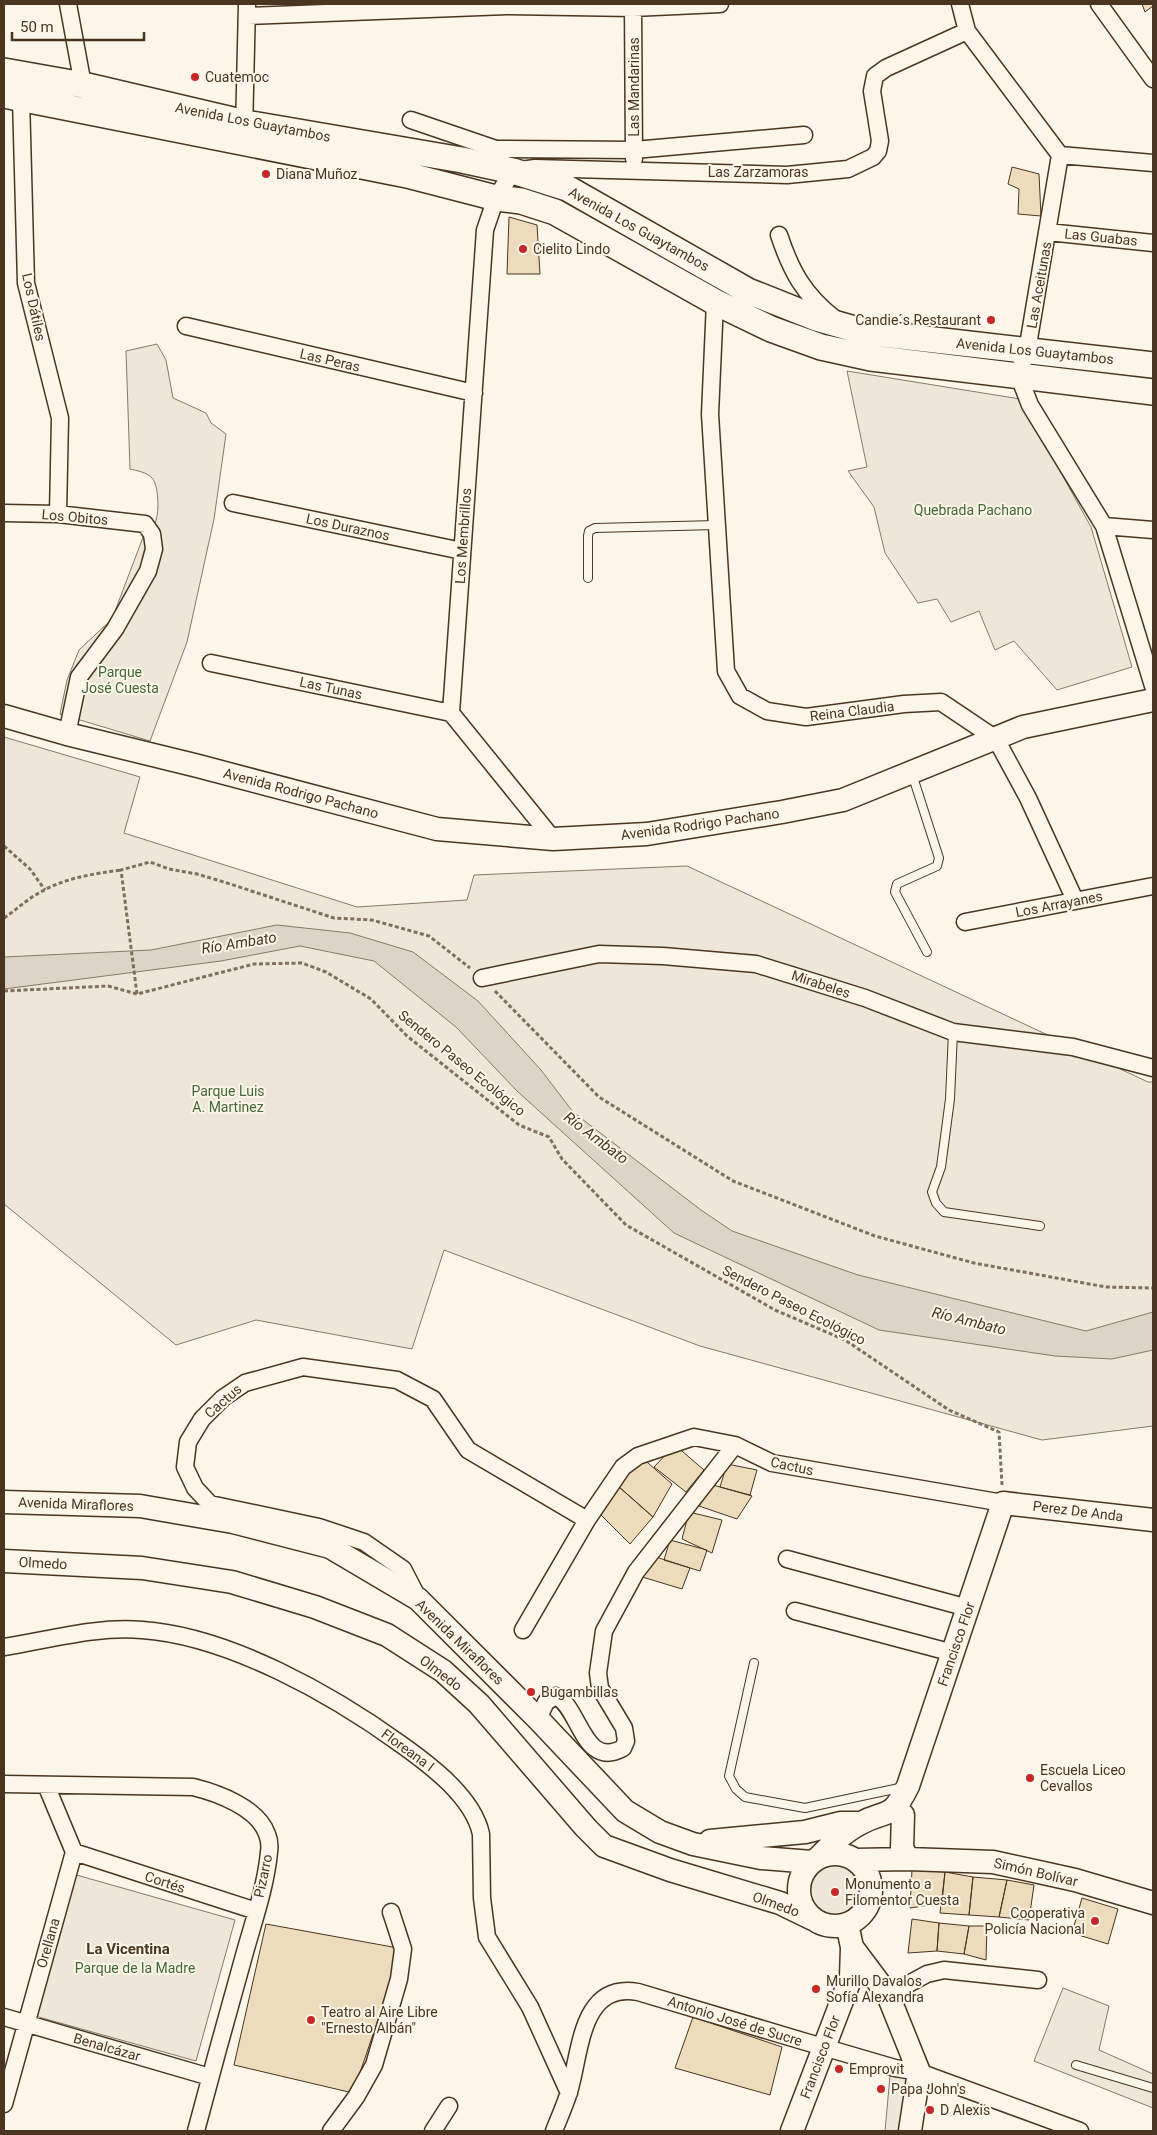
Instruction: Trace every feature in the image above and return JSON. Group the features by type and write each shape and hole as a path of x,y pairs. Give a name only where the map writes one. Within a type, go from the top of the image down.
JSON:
{"main road":[{"name":"Avenida Los Guaytambos","path":"4,71 83,85 243,133 496,198 521,201 555,212 715,302 771,329 821,347 871,358 1018,374 1153,392"},
{"name":"Avenida Los Guaytambos","path":"12,97 243,133 462,160 513,171 567,188 748,291 816,318 864,332 1153,365"},
{"name":"Avenida Rodrigo Pachano","path":"4,716 436,829 553,839 647,834 843,800 1023,727 1153,700"},
{"name":"Avenida Miraflores","path":"4,1502 140,1506 233,1522 330,1547 418,1599 538,1719 625,1811 660,1832 693,1844 761,1858 816,1859"},
{"name":"Perez De Anda","path":"1004,1503 1153,1520"},
{"name":"Francisco Flor","path":"908,1786 1004,1503"},
{"name":"Olmedo","path":"4,1561 142,1568 232,1582 315,1607 387,1635 443,1671 479,1704 586,1828 604,1846 670,1870 780,1903 813,1919"},
{"path":"816,1859 836,1853 854,1859 867,1872 871,1895 860,1916 847,1924 829,1926 813,1919 800,1901 799,1891 804,1870 816,1859 838,1839 860,1823 889,1813 896,1808 908,1786"},
{"path":"908,1786 909,1804 903,1815 902,1848 908,1859"},
{"path":"854,1859 859,1837 903,1815"},
{"path":"693,1844 720,1839 805,1832 847,1822 860,1823"},
{"name":"Simón Bolívar","path":"854,1859 993,1862 1075,1880 1153,1903"},
{"name":"Francisco Flor","path":"792,2131 851,1976 852,1947 847,1924"},
{"path":"852,1947 888,1995 918,2072 910,2131"}],"street":[{"path":"68,4 83,85"},
{"path":"243,133 247,10 720,4"},
{"path":"960,4 967,31 1060,155 1153,163"},
{"path":"1099,4 1153,79"},
{"name":"Las Mandarinas","path":"633,6 633,170"},
{"name":"Las Zarzamoras","path":"513,171 535,168 787,175 848,169 873,157 878,151 880,141 872,91 875,76 886,68 967,31"},
{"name":"Los Dátiles","path":"12,97 26,283 60,418 58,514"},
{"name":"Las Zarzamoras","path":"410,120 496,150 634,150 804,135"},
{"name":"Las Aceitunas","path":"1018,374 1027,351 1060,155"},
{"name":"Los Membrillos","path":"451,714 486,230 496,198 513,171"},
{"name":"Las Guabas","path":"1048,232 1153,243"},
{"path":"779,235 788,261 802,286 815,304 844,326"},
{"name":"Reina Claudia","path":"715,302 710,414 726,671 740,696 767,711 806,717 904,704 941,702 996,738 1028,798 1074,900"},
{"name":"Las Peras","path":"186,326 474,393"},
{"path":"1018,374 1030,405 1104,526 1153,686"},
{"name":"Los Duraznos","path":"233,502 462,551"},
{"name":"Los Obitos","path":"4,513 58,514 145,524 152,534 154,549 148,571 115,629 79,677 67,734"},
{"path":"1104,526 1153,530"},
{"name":"Las Tunas","path":"211,663 451,714"},
{"path":"451,714 553,839"},
{"name":"Los Arrayanes","path":"965,922 1153,886"},
{"name":"Mirabeles","path":"482,978 599,954 663,956 756,964 864,998 953,1032 1073,1046 1153,1068"},
{"name":"Cactus","path":"418,1599 403,1569 364,1542 320,1527 210,1504 195,1488 185,1467 188,1442 202,1419 224,1398 245,1383 303,1367 397,1380 433,1399 468,1450 587,1520"},
{"name":"Cactus","path":"523,1630 587,1520 623,1467 638,1456 694,1437 735,1445 772,1463 1004,1503"},
{"path":"538,1719 546,1702 556,1696 564,1700 580,1731 594,1748 605,1752 623,1748 626,1741 624,1728 600,1688 598,1673 604,1631 636,1572 735,1445"},
{"path":"787,1559 968,1608"},
{"path":"795,1612 953,1653"},
{"name":"Floreana I","path":"4,1647 99,1631 142,1630 193,1639 245,1658 314,1689 368,1721 433,1767 453,1787 478,1825 480,1834 483,1921 487,1937 530,2007 569,2093"},
{"name":"Pizarro","path":"4,1784 193,1787 215,1794 252,1814 264,1827 269,1844 269,1853 256,1911 196,2131"},
{"path":"46,1785 74,1852"},
{"name":"Cortés","path":"74,1852 256,1911"},
{"name":"Orellana","path":"4,2104 74,1852"},
{"path":"331,2131 356,2097 374,2065 399,1979 403,1949 391,1912"},
{"path":"888,1995 927,1974 944,1970 1038,1980"},
{"name":"Antonio José de Sucre","path":"569,2093 590,2014 600,1999 614,1991 638,1992 895,2068 918,2072 1080,2131"},
{"name":"Benalcázar","path":"4,2017 210,2077"},
{"path":"554,2131 569,2093"},
{"path":"433,2131 449,2106"}],"lane":[{"path":"588,578 588,536 590,531 595,528 717,525"},
{"path":"912,772 938,858 937,866 930,871 897,884 896,892 927,952"},
{"path":"953,1032 949,1109 941,1166 932,1192 936,1203 944,1212 1040,1226"},
{"path":"754,1663 729,1776 736,1789 745,1797 805,1808 908,1786"},
{"path":"1076,2065 1153,2088"}],"path":[{"path":"4,846 30,870 45,890"},
{"path":"4,918 45,890 78,876 121,870 150,862 169,869 224,882 334,918 372,920 429,936 482,978 598,1097 733,1181 875,1236 974,1263 1106,1288 1153,1288"},
{"path":"4,992 108,986 136,994 121,870"},
{"name":"Sendero Paseo Ecológico","path":"136,994 254,964 302,963 326,972 371,999 407,1036 519,1125 549,1137 562,1159 626,1225 775,1310 846,1340 949,1410 999,1432 1004,1503"}],"green space":[{"name":"Parque José Cuesta","path":"157,344 166,360 173,398 206,413 211,423 226,434 214,519 187,642 150,741 60,714 67,680 79,650 112,619 145,532 156,521 158,501 156,487 152,478 147,474 130,469 126,351"},
{"name":"Quebrada Pachano","path":"847,371 1020,399 1091,527 1132,667 1057,690 1014,641 995,650 979,611 951,622 937,599 918,603 885,553 874,507 848,471 867,467"},
{"name":"Parque Luis A. Martinez","path":"4,737 140,777 124,833 357,907 467,900 474,875 687,866 1148,1082 1153,1082 1153,1426 1042,1440 700,1346 444,1250 412,1349 256,1320 176,1345 4,1204"},
{"path":"830,1860 842,1860 858,1869 865,1879 867,1891 865,1903 858,1913 842,1922 830,1922 819,1917 810,1908 805,1897 805,1885 810,1874 819,1865"},
{"name":"Parque de la Madre","path":"73,1874 235,1920 196,2061 35,2016"}],"shaded area":[{"path":"1063,1988 1109,2006 1099,2050 1153,2074 1153,2108 1034,2061"},
{"path":"890,2076 914,2080 907,2131 885,2131"}],"water":[{"name":"Río Ambato","path":"277,925 350,933 413,952 478,1001 541,1070 573,1112 701,1210 732,1231 858,1275 1086,1331 1153,1312 1153,1350 1112,1359 1055,1356 879,1330 674,1233 517,1091 456,1027 374,961 300,946 221,961 4,989 4,957 151,950"}],"building":[{"path":"1142,4 1153,4 1153,6 1145,12"},
{"path":"1012,167 1039,174 1041,216 1018,214 1019,189 1008,184"},
{"name":"Cielito Lindo","path":"509,217 537,225 540,274 507,274"},
{"path":"675,1445 704,1470 686,1492 654,1467"},
{"path":"640,1456 672,1484 653,1517 618,1486"},
{"path":"727,1464 757,1470 750,1495 720,1487"},
{"path":"713,1485 752,1496 737,1519 699,1506"},
{"path":"618,1486 653,1517 630,1544 601,1515"},
{"path":"689,1512 722,1520 712,1553 682,1539"},
{"path":"670,1540 707,1550 700,1571 664,1560"},
{"path":"650,1555 690,1568 682,1589 639,1576"},
{"path":"912,1870 945,1872 942,1903 910,1908"},
{"path":"945,1872 973,1877 969,1915 940,1913"},
{"path":"973,1877 1007,1880 999,1917 969,1915"},
{"path":"1007,1880 1034,1885 1029,1920 999,1917"},
{"name":"Cooperativa Policía Nacional","path":"1082,1898 1118,1909 1108,1944 1072,1933"},
{"path":"912,1919 939,1923 937,1951 908,1953"},
{"path":"939,1923 969,1926 964,1954 937,1951"},
{"name":"Teatro al Aire Libre \"Ernesto Albán\"","path":"266,1924 398,1948 392,1979 353,2093 234,2065"},
{"path":"969,1926 987,1926 986,1960 964,1954"},
{"path":"693,2017 782,2047 770,2095 675,2068"}],"place":[{"name":"Cuatemoc","path":"195,77"},
{"name":"Diana Muñoz","path":"266,174"},
{"name":"Cielito Lindo","path":"523,249"},
{"name":"Candie´s Restaurant","path":"991,320"},
{"name":"Bugambillas","path":"531,1692"},
{"name":"Escuela Liceo Cevallos","path":"1030,1778"},
{"name":"Monumento a Filomentor Cuesta","path":"835,1892"},
{"name":"Cooperativa Policía Nacional","path":"1095,1921"},
{"name":"Murillo Davalos Sofía Alexandra","path":"816,1989"},
{"name":"Teatro al Aire Libre \"Ernesto Albán\"","path":"311,2020"},
{"name":"Emprovit","path":"839,2069"},
{"name":"Papa John's","path":"881,2089"},
{"name":"D Alexis","path":"930,2110"}],"district":[{"name":"La Vicentina","path":"128,1949"}]}
